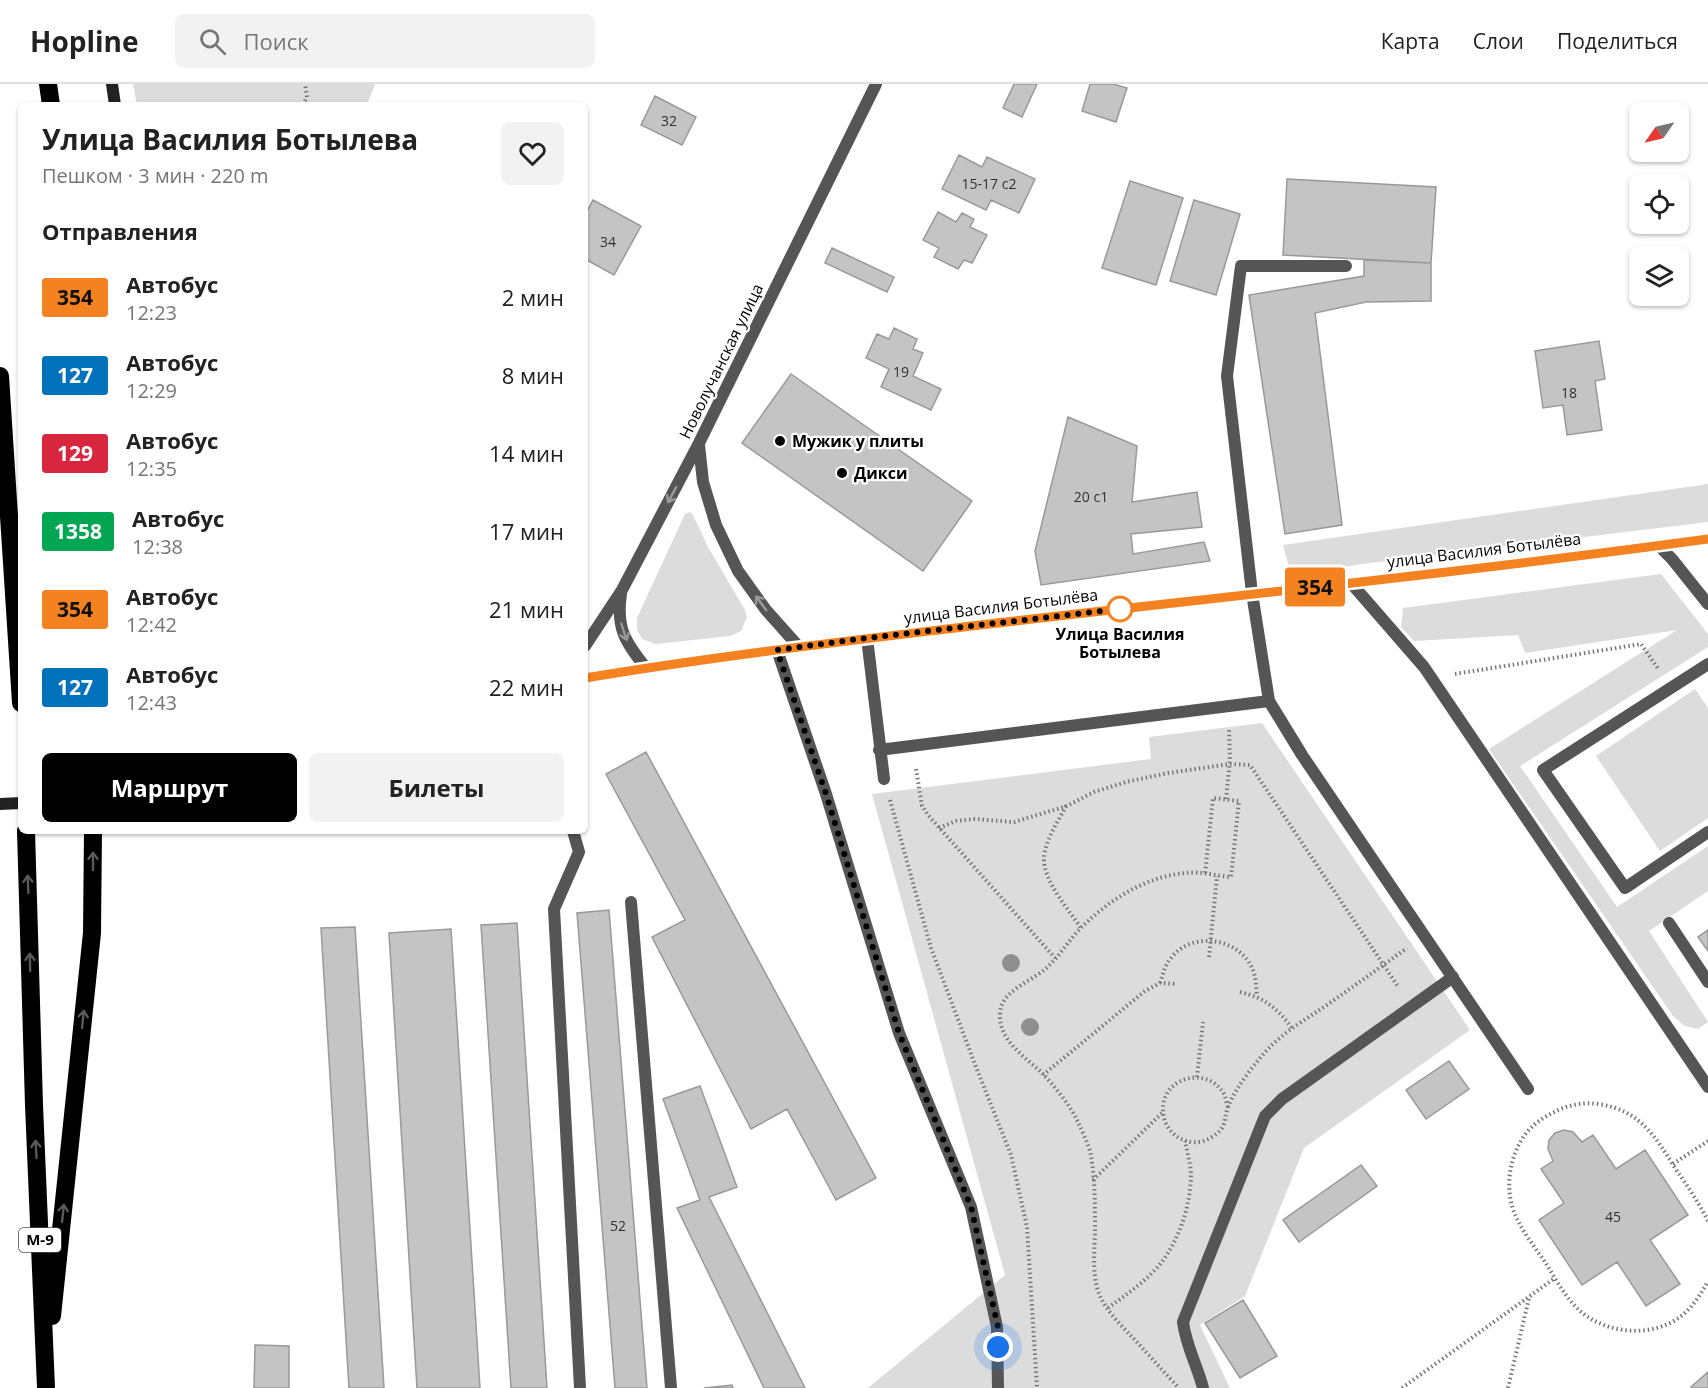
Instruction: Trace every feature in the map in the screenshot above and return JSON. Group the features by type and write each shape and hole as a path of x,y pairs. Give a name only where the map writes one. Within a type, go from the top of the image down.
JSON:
{"highway":[{"path":"48,84 51,102"},
{"path":"0,375 18,637"},
{"name":"М-9","path":"26,834 34,1104 46,1382"},
{"path":"46,1382 92,933 93,834"}],"street":[{"path":"112,84 115,102"},
{"name":"Новолучанская улица","path":"588,641 622,590 699,444 876,84"},
{"path":"1346,266 1241,266 1227,376 1252,593 1269,701 1302,755 1528,1089"},
{"path":"699,444 703,482 716,525 738,571 766,610 799,647"},
{"name":"улица Василия Ботылёва","path":"588,678 867,638 1351,583 1708,539"},
{"path":"1659,546 1708,604"},
{"path":"1351,583 1424,667 1708,1087"},
{"path":"622,590 619,612 622,631 630,648 646,668"},
{"path":"867,638 884,779"},
{"path":"777,650 826,794 899,1033 971,1207 998,1327 998,1388"},
{"path":"1708,664 1543,770 1625,888 1708,832"},
{"path":"879,750 1269,701"},
{"path":"0,804 18,803"},
{"path":"574,834 579,852 554,909 580,1388"},
{"path":"631,902 671,1388"},
{"path":"1669,923 1708,982"},
{"path":"1203,1388 1185,1339 1183,1322 1265,1116 1282,1099 1453,977"}],"path":[{"path":"304,102 307,97 305,84"},
{"path":"1431,678 1641,644 1671,688"},
{"path":"1226,799 1230,764 1227,706"},
{"path":"939,828 956,821 975,819 1014,822 1066,806 1094,792 1168,772 1230,764 1250,765 1411,1007"},
{"path":"884,779 931,948 1011,1155 1027,1227 1037,1388"},
{"path":"918,786 922,806 928,815 1055,958"},
{"path":"1179,1388 1117,1321 1100,1295 1094,1266 1094,1180 1091,1154 1076,1119 1063,1099 1008,1040 1000,1023 1000,1010 1005,998 1046,969 1081,928 1107,905 1134,888 1187,872 1231,877 1239,801 1213,798 1205,874"},
{"path":"1066,806 1048,840 1044,858 1046,871 1054,889 1081,928"},
{"path":"1209,957 1218,876"},
{"path":"1228,1107 1224,1095 1216,1085 1205,1078 1192,1077 1180,1081 1170,1089 1163,1100 1162,1113 1166,1125 1174,1135 1185,1141 1198,1142 1210,1139 1220,1131 1226,1120 1228,1107 1239,1088 1270,1047 1292,1028 1425,936"},
{"path":"1160,983 1164,968 1173,956 1185,946 1199,941 1210,941 1229,945 1242,953 1251,965 1256,980 1257,996"},
{"path":"1043,1075 1145,991 1160,983 1176,984"},
{"path":"1240,992 1257,996 1282,1015 1292,1028"},
{"path":"1197,1077 1203,1022"},
{"path":"1708,1221 1701,1206 1657,1139 1644,1124 1628,1113 1610,1106 1591,1103 1571,1105 1553,1111 1537,1122 1524,1136 1514,1153 1509,1191 1522,1228 1579,1310 1595,1321 1612,1328 1632,1331 1651,1329 1670,1323 1686,1312 1699,1298 1708,1281"},
{"path":"1094,1180 1162,1113"},
{"path":"1108,1308 1156,1269 1168,1253 1180,1230 1188,1201 1191,1172 1185,1141"},
{"path":"1673,1164 1708,1141"},
{"path":"1402,1388 1555,1278"},
{"path":"1508,1388 1529,1297"}],"shaded area":[{"path":"133,84 375,84 368,102 136,102"},
{"path":"1708,484 1708,522 1362,564 1291,575 1283,545"},
{"path":"690,512 747,617 741,631 730,636 656,644 642,639 637,630 637,618 685,514"},
{"path":"1661,574 1708,634 1708,647 1520,766 1617,907 1708,846 1708,891 1649,931 1708,1022 1698,1029 1685,1026 1673,1016 1489,749 1677,630 1525,653 1518,635 1414,641 1401,627 1403,608"},
{"path":"1695,689 1708,708 1708,818 1660,851 1596,756"},
{"path":"1262,723 1470,1030 1304,1148 1245,1296 1200,1325 1230,1388 868,1388 1005,1275 872,794 1151,759 1149,737"}],"building":[{"path":"1014,84 1037,84 1022,117 1003,108"},
{"path":"1090,84 1113,84 1127,88 1116,122 1082,111"},
{"path":"655,96 696,117 682,145 641,125"},
{"path":"959,155 982,167 987,157 1035,179 1019,213 991,200 986,210 942,189"},
{"path":"1287,179 1436,187 1431,263 1283,255"},
{"path":"1130,181 1183,198 1156,285 1102,268"},
{"path":"593,200 641,226 614,275 588,261 588,209"},
{"path":"1194,200 1240,214 1216,295 1170,281"},
{"path":"938,212 956,222 962,213 974,219 970,227 987,235 972,263 964,260 958,269 934,257 939,248 923,240"},
{"path":"832,248 894,277 887,292 825,263"},
{"path":"1364,260 1431,263 1431,301 1366,302 1315,313 1342,525 1285,534 1249,295 1364,276"},
{"path":"894,328 917,339 913,349 923,353 913,376 941,389 931,410 881,387 889,369 866,358 877,334 889,339"},
{"path":"1599,341 1605,379 1595,381 1602,430 1567,435 1563,405 1543,408 1535,351"},
{"path":"791,374 972,501 923,571 742,443"},
{"path":"1068,417 1137,446 1132,502 1197,492 1202,527 1131,534 1133,554 1204,542 1210,561 1041,585 1035,551"},
{"path":"646,752 876,1178 836,1200 787,1109 751,1129 652,937 685,920 606,774"},
{"path":"609,910 647,1388 615,1388 577,913"},
{"path":"517,923 547,1388 511,1388 481,925"},
{"path":"355,927 384,1388 349,1388 321,928"},
{"path":"451,929 480,1388 417,1388 389,933"},
{"path":"1708,930 1708,951 1698,937"},
{"path":"1449,1061 1469,1089 1426,1119 1406,1090"},
{"path":"700,1086 737,1187 709,1197 805,1388 764,1388 677,1208 700,1200 663,1099"},
{"path":"1564,1130 1573,1132 1582,1142 1593,1135 1616,1169 1645,1150 1688,1215 1650,1240 1680,1284 1646,1306 1617,1262 1582,1285 1539,1220 1564,1203 1541,1169 1553,1161 1548,1149 1549,1140 1555,1133"},
{"path":"1361,1165 1377,1186 1299,1242 1283,1220"},
{"path":"1243,1300 1277,1356 1240,1378 1205,1323"},
{"path":"255,1345 289,1346 289,1388 254,1388"},
{"path":"1708,1372 1708,1388 1691,1387"},
{"path":"732,1385 733,1388 704,1388"}],"bus line":[{"name":"354","path":"588,678 867,638 1351,583 1708,539"}],"place":[{"name":"Мужик у плиты","path":"780,441"},
{"name":"Дикси","path":"842,473"},
{"name":"Улица Василия Ботылева","path":"1120,609"}],"route":[{"path":"998,1347 998,1327 971,1207 899,1033 826,794 777,650 1120,609"}]}
